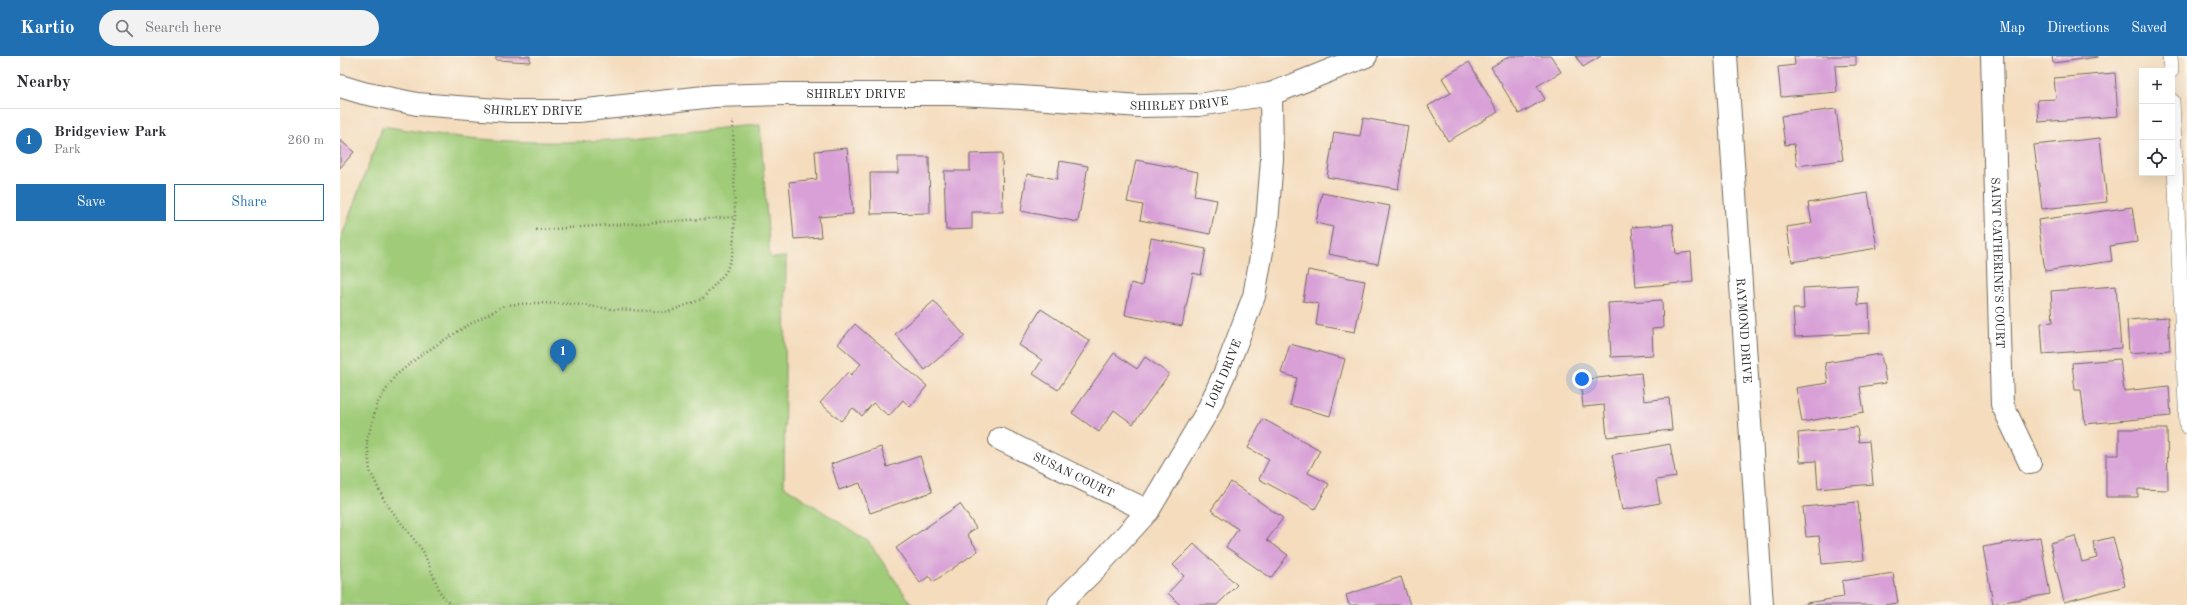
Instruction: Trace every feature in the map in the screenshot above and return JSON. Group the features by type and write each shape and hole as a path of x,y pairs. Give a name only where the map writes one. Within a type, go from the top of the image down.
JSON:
{"street":[{"name":"SHIRLEY DRIVE","path":"340,86 363,93 417,104 510,111 578,111 732,95 957,94 1021,97 1139,106 1198,105 1271,94 1366,56"},
{"name":"RAYMOND DRIVE","path":"1726,56 1762,605"},
{"name":"SAINT CATHERINE'S COURT","path":"1992,56 2002,404 2030,463"},
{"name":"LORI DRIVE","path":"1058,605 1096,568 1148,511 1207,412 1254,296 1267,223 1272,159 1271,94"},
{"name":"SUSAN COURT","path":"1000,439 1148,511"}],"lane":[{"path":"2170,56 2171,68"},
{"path":"2172,104 2187,426"}],"path":[{"path":"451,605 441,594 423,551 385,502 370,471 366,441 377,404 396,376 421,355 463,328 505,305 535,303 574,304 611,309 668,312 702,298 726,272 733,253 735,217 732,95"},
{"path":"536,230 735,217"}],"green space":[{"path":"760,125 770,258 786,257 784,486 869,542 912,605 340,605 340,241 383,126 487,140 565,142 612,140 718,128"}],"building":[{"path":"496,56 530,56 530,62 496,60"},
{"path":"1510,56 1551,56 1561,72 1537,86 1545,99 1519,114 1491,67"},
{"path":"1576,56 1601,56 1583,67"},
{"path":"1794,56 1856,56 1856,65 1835,66 1837,92 1781,97 1778,67 1795,65"},
{"path":"2052,56 2098,56 2098,57 2053,63"},
{"path":"1469,62 1498,112 1448,141 1428,106 1451,93 1442,78"},
{"path":"2115,73 2118,116 2039,122 2037,100 2056,99 2054,78"},
{"path":"1836,109 1843,160 1797,166 1794,144 1785,145 1781,116"},
{"path":"1363,118 1408,126 1398,189 1327,177 1334,132 1360,136"},
{"path":"2100,138 2107,202 2042,209 2034,145"},
{"path":"340,140 354,152 340,168"},
{"path":"847,148 853,214 819,217 821,237 794,239 789,182 817,179 815,151"},
{"path":"1002,153 1003,212 972,212 972,229 946,230 944,171 970,171 970,154"},
{"path":"898,157 929,157 930,213 871,214 870,173 898,173"},
{"path":"1136,160 1198,172 1194,196 1217,200 1210,234 1140,220 1143,205 1127,202"},
{"path":"1060,161 1088,166 1078,222 1021,211 1027,174 1057,179"},
{"path":"1322,193 1390,206 1378,264 1328,254 1333,227 1316,223"},
{"path":"1868,193 1877,248 1792,262 1787,227 1812,223 1808,203"},
{"path":"2132,207 2137,242 2110,246 2112,261 2045,271 2038,220"},
{"path":"1673,224 1676,254 1691,252 1693,282 1636,287 1632,227"},
{"path":"1151,238 1206,249 1201,275 1193,273 1182,326 1125,315 1131,283 1142,286"},
{"path":"1308,270 1365,281 1355,332 1316,325 1319,304 1303,301"},
{"path":"1857,285 1858,305 1869,304 1870,333 1795,337 1793,309 1804,309 1803,288"},
{"path":"2116,286 2121,348 2043,354 2041,323 2053,322 2051,291"},
{"path":"1662,300 1663,328 1652,329 1653,355 1611,357 1608,303"},
{"path":"934,301 965,336 925,370 895,334"},
{"path":"1041,309 1090,341 1058,390 1033,374 1042,360 1019,345"},
{"path":"2168,317 2170,350 2129,353 2127,320"},
{"path":"855,324 927,386 910,407 903,400 889,416 873,403 862,416 853,408 841,421 820,403 848,372 851,375 861,364 838,344"},
{"path":"1290,344 1345,359 1330,416 1290,405 1297,378 1281,373"},
{"path":"1114,353 1137,369 1145,357 1169,374 1133,424 1114,410 1099,432 1072,413"},
{"path":"1881,354 1886,383 1860,387 1864,412 1802,422 1796,388 1828,383 1825,363"},
{"path":"2120,359 2124,391 2169,386 2171,416 2085,424 2081,390 2075,390 2072,363"},
{"path":"1641,373 1644,401 1669,398 1672,430 1607,437 1604,405 1583,407 1580,380"},
{"path":"1263,419 1320,450 1308,473 1329,484 1315,509 1259,479 1269,459 1248,448"},
{"path":"1857,427 1859,442 1869,441 1873,484 1818,489 1816,461 1800,462 1798,433"},
{"path":"2119,429 2167,429 2168,490 2138,489 2138,497 2106,497 2106,455 2119,455"},
{"path":"1670,444 1676,477 1656,480 1660,503 1622,510 1612,455"},
{"path":"881,447 887,467 920,456 932,492 870,513 860,483 839,490 831,464"},
{"path":"1231,482 1283,518 1267,540 1288,555 1271,578 1226,547 1238,529 1211,510"},
{"path":"1858,502 1864,560 1822,564 1819,536 1806,537 1803,507"},
{"path":"960,504 976,528 967,534 978,551 933,582 929,576 920,583 896,548"},
{"path":"2075,536 2082,562 2097,558 2093,542 2113,537 2125,586 2064,602 2050,543"},
{"path":"2040,537 2050,594 1993,604 1983,547"},
{"path":"1194,544 1237,585 1217,605 1180,605 1168,593 1184,576 1173,565"},
{"path":"1893,573 1898,603 1883,605 1806,605 1806,603 1844,597 1842,581"},
{"path":"1401,577 1410,605 1349,605 1346,595"}],"place":[{"name":"Bridgeview Park","path":"563,372"}]}
